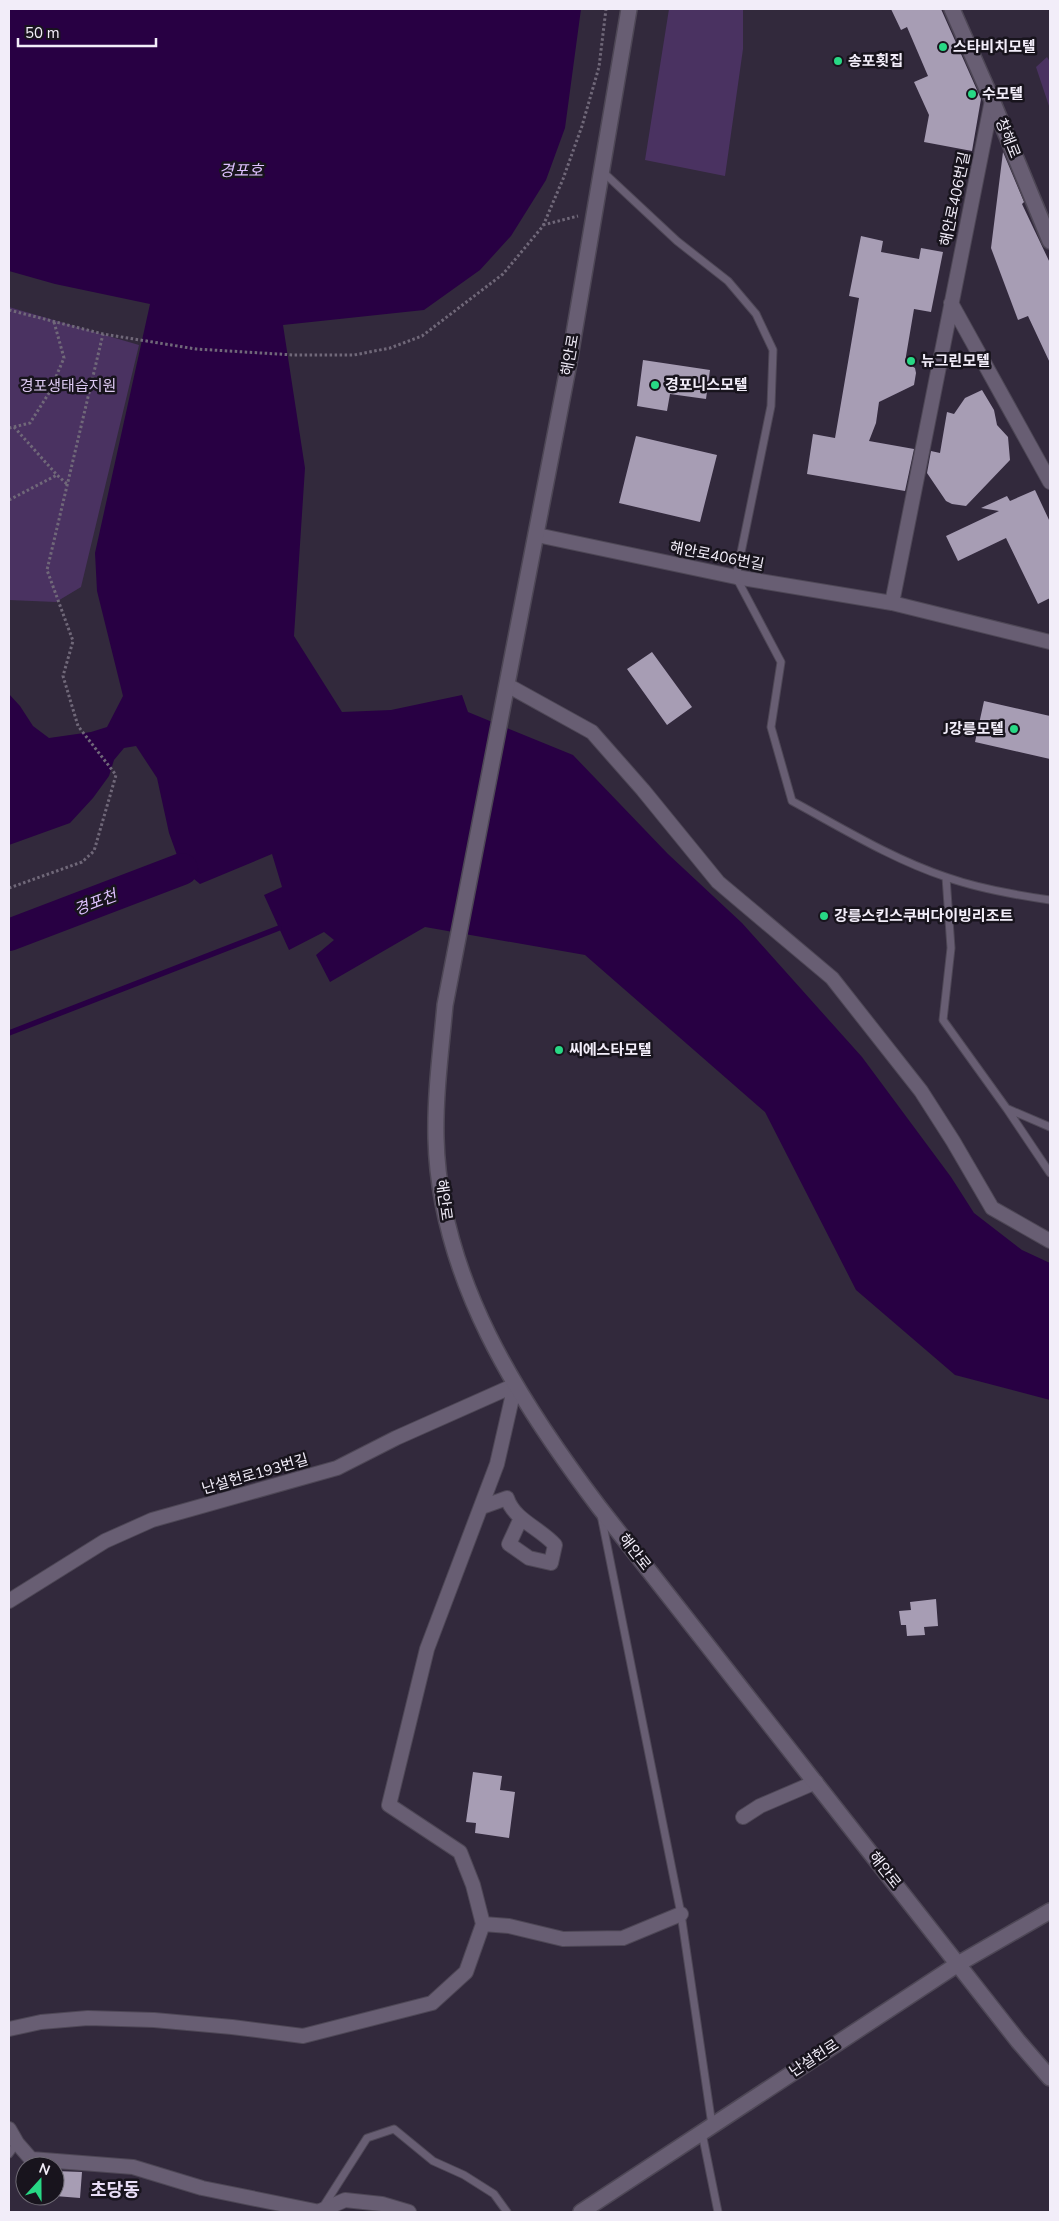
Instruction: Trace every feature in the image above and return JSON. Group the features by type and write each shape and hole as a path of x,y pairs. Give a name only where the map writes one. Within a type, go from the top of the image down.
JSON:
{"street":[{"name":"해안로","path":"629,9 569,363 445,1006 436,1087 436,1140 442,1197 448,1229 459,1264 480,1317 515,1385 543,1431 599,1507 958,1964 1050,2078"},
{"name":"창해로","path":"952,9 1050,241"},
{"name":"해안로406번길","path":"892,603 992,100"},
{"path":"951,303 1050,482"},
{"name":"해안로406번길","path":"537,535 736,578 892,603 1050,642"},
{"path":"505,692 592,732 643,790 718,882 832,978 921,1091 992,1208 1050,1241"},
{"path":"9,2030 41,2022 88,2018 154,2020 303,2036 432,2003 466,1972 483,1924 473,1885 460,1852 389,1805 427,1649 497,1464 515,1385"},
{"name":"난설헌로193번길","path":"9,1601 106,1541 152,1520 337,1468 396,1438 515,1385"},
{"path":"482,1507 507,1498 511,1509 521,1518"},
{"path":"743,1817 760,1806 816,1782"},
{"name":"난설헌로","path":"581,2212 958,1964 1050,1911"},
{"path":"483,1924 509,1926 563,1939 623,1938 681,1914"},
{"path":"9,2129 13,2148 31,2160 133,2167 202,2188 320,2212 345,2200 382,2204 409,2212"}],"lane":[{"path":"602,171 677,242 728,281 756,314 773,350 771,406 736,578 781,662 770,727 792,801 873,845 946,877 1005,894 1050,900"},
{"path":"946,877 951,948 943,1020 1008,1109 1050,1173"},
{"path":"1008,1109 1050,1127"},
{"path":"599,1507 681,1914 718,2212"},
{"path":"320,2212 367,2138 394,2129 433,2161 464,2174 494,2194 507,2212"}],"path":[{"path":"9,310 103,334 196,349 294,355 354,355 390,348 422,336 503,274 542,226 564,178 582,126 598,67 606,9"},
{"path":"542,226 594,212"},
{"path":"9,428 30,423 49,393 64,358 54,322"},
{"path":"9,888 82,862 94,851 116,775 78,726 63,676 72,641 48,570 103,334"},
{"path":"14,427 68,485"},
{"path":"9,500 57,475"}],"green space":[{"path":"669,9 743,9 743,49 725,176 645,160"},
{"path":"1047,57 1050,62 1050,109 1036,67"},
{"name":"경포생태습지원","path":"9,307 139,345 81,587 56,602 9,600"}],"water":[{"name":"경포호","path":"9,9 581,9 565,128 546,180 511,236 480,270 424,310 283,325 305,468 294,636 342,712 391,710 462,695 468,712 573,755 668,854 742,923 862,1057 951,1177 974,1213 1022,1250 1050,1263 1050,1400 955,1375 856,1290 765,1112 585,955 425,927 330,982 316,955 334,940 324,932 289,950 264,895 282,887 272,854 200,884 182,869 169,833 157,778 136,746 124,748 114,760 109,776 93,798 70,823 9,845 9,694 20,706 33,726 49,738 91,732 107,727 123,696 97,591 95,553 150,304 55,284 9,271"}],"building":[{"path":"891,9 941,9 981,99 972,151 924,142 929,115 914,82 928,76 907,27 901,30"},
{"path":"1003,152 1024,202 1022,204 1050,263 1050,363 1028,316 1018,320 991,248"},
{"path":"861,236 883,241 881,252 919,259 921,248 943,252 931,312 914,309 905,362 915,368 914,385 879,402 876,423 869,441 914,449 905,491 807,474 813,434 835,438 859,298 849,296"},
{"path":"643,360 710,370 706,399 670,394 667,411 637,406"},
{"path":"982,390 994,410 997,425 1008,437 1010,460 966,506 952,504 946,501 927,473 931,451 940,453 947,412 954,414 965,398"},
{"path":"636,436 717,455 700,522 619,503"},
{"path":"1035,490 1050,522 1050,598 1038,604 1006,538 958,561 946,536 999,511 981,508 1007,496 1010,501"},
{"path":"652,652 692,707 667,725 627,669"},
{"name":"J강릉모텔","path":"984,701 1050,716 1050,759 975,742"},
{"path":"936,1599 938,1626 924,1627 925,1635 907,1636 906,1625 901,1625 899,1611 911,1610 910,1602"},
{"path":"473,1772 502,1776 500,1790 515,1792 509,1838 475,1833 476,1823 466,1822"},
{"path":"65,2171 82,2172 80,2198 65,2197"}],"waterway":[{"name":"경포천","path":"9,935 182,869"},
{"path":"9,1033 279,928"}],"place":[{"name":"스타비치모텔","path":"943,47"},
{"name":"송포횟집","path":"838,61"},
{"name":"수모텔","path":"972,94"},
{"name":"뉴그린모텔","path":"911,361"},
{"name":"경포니스모텔","path":"655,385"},
{"name":"J강릉모텔","path":"1014,729"},
{"name":"강릉스킨스쿠버다이빙리조트","path":"824,916"},
{"name":"씨에스타모텔","path":"559,1050"}],"district":[{"name":"초당동","path":"115,2190"}]}
